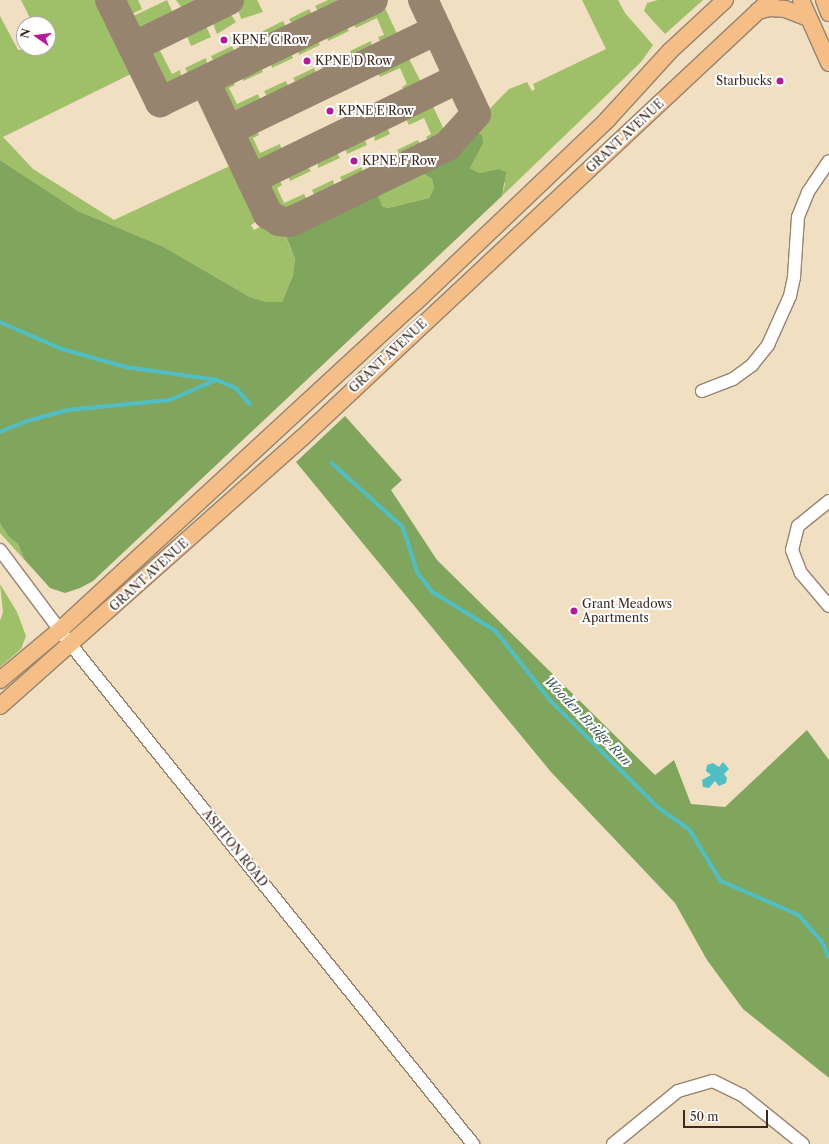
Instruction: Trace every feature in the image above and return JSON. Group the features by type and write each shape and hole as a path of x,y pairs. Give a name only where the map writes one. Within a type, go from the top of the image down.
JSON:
{"main road":[{"name":"GRANT AVENUE","path":"0,680 60,630 253,454 607,120 670,51 725,0"},
{"name":"GRANT AVENUE","path":"0,706 71,645 265,470 770,0"},
{"path":"802,0 808,18 829,63"},
{"path":"824,0 829,13"},
{"path":"758,12 770,8 785,9 808,18"},
{"path":"607,120 623,138"},
{"path":"565,160 581,177"},
{"path":"253,454 265,470"}],"street":[{"path":"702,391 733,379 752,365 768,346 790,296 794,277 798,217 808,192 829,161"},
{"path":"829,501 798,526 792,550 801,573 829,606"},
{"name":"ASHTON ROAD","path":"0,550 71,645 472,1144"},
{"path":"613,1144 678,1091 713,1081 742,1095 803,1144"}],"green space":[{"path":"21,0 102,0 135,72 3,137 33,169 114,220 236,163 263,217 251,225 254,230 267,223 278,228 290,229 286,237 295,259 293,275 282,302 267,302 250,297 162,246 78,211 0,160 0,16 16,46 16,56 56,56 56,16 29,16"},
{"path":"116,0 138,0 142,9 124,18"},
{"path":"167,0 174,15 167,22 144,33 127,25 125,20"},
{"path":"176,0 205,0 203,5 185,12"},
{"path":"244,0 257,0 263,12 241,19 237,6"},
{"path":"328,0 337,0 338,8 321,16 315,6"},
{"path":"582,0 618,0 625,13 653,45 641,62 502,196 505,184 498,169 479,173 470,168 474,160 477,132 469,130 509,89 527,82 532,91 535,89 533,84 606,49"},
{"path":"658,0 703,0 665,34 644,11 647,3"},
{"path":"379,4 384,6 399,38 387,46 382,45 378,37 384,35 377,18 356,28 353,23 355,16"},
{"path":"227,9 236,22 217,34 211,18"},
{"path":"309,9 312,14 312,21 303,27 294,27 289,19"},
{"path":"201,21 205,24 211,37 191,46 185,31"},
{"path":"283,21 286,27 285,34 273,40 266,37 263,31"},
{"path":"340,23 344,23 349,31 328,41 325,30"},
{"path":"258,33 261,40 259,47 246,52 240,50 237,43"},
{"path":"314,35 320,45 299,55 297,43"},
{"path":"371,41 373,52 360,59 354,58 350,51"},
{"path":"156,43 172,74 180,70 182,82 168,88 155,83 143,60 145,48"},
{"path":"232,46 235,53 232,59 219,65 214,63 211,56"},
{"path":"285,49 289,50 293,58 272,68 270,56"},
{"path":"406,53 423,86 422,90 411,96 406,94 402,87 407,84 400,68 380,77 377,70 381,64"},
{"path":"343,54 346,62 344,66 333,73 323,70 321,64"},
{"path":"206,58 208,70 195,77 190,77 185,68"},
{"path":"255,63 260,65 263,72 243,81 241,71"},
{"path":"314,68 317,74 316,80 305,85 297,85 293,78"},
{"path":"228,76 235,85 229,88 237,104 258,94 261,101 259,107 238,116 228,113 216,88 218,80"},
{"path":"286,81 289,88 286,94 273,99 267,97 264,91"},
{"path":"427,103 432,104 445,132 443,138 433,146 426,137 431,134 424,118 409,125 406,119 406,113"},
{"path":"385,123 390,134 375,141 373,129"},
{"path":"250,126 256,127 259,135 253,138 260,153 280,144 283,155 262,166 252,162 240,137 244,128"},
{"path":"469,130 482,135 483,143 470,168 479,173 498,169 506,172 502,196 93,581 80,588 65,593 50,588 24,559 18,544 8,536 0,523 0,160 78,211 162,246 250,297 267,302 282,302 293,275 295,259 286,236 290,229 363,195 372,194 379,198 382,206 388,208 429,198 434,188 432,179 421,172 424,166 449,150"},
{"path":"359,136 363,136 367,145 347,154 344,144"},
{"path":"418,140 421,147 419,153 405,159 402,158 397,150"},
{"path":"332,149 336,151 340,158 318,168 317,155"},
{"path":"390,153 393,163 390,167 378,173 373,171 368,164"},
{"path":"304,162 311,171 290,181 287,171"},
{"path":"424,166 421,172 432,179 434,188 429,198 388,208 382,206 372,194 363,195"},
{"path":"362,167 363,179 348,186 344,185 340,177"},
{"path":"273,176 278,176 282,185 277,188 284,203 304,194 308,202 306,206 286,216 276,213 264,187 267,179"},
{"path":"333,180 336,192 322,199 316,198 312,190"},
{"path":"345,416 402,480 391,490 437,560 655,775 674,760 691,804 725,807 807,730 829,760 829,1078 743,1009 707,960 675,903 551,772 296,462"},
{"path":"0,523 8,536 18,544 24,559 39,576 0,533"},
{"path":"0,584 17,612 26,636 21,649 0,667 0,621 3,612"}],"water":[{"path":"723,762 729,769 724,774 727,778 726,783 719,786 715,781 709,788 703,787 702,780 711,775 706,771 707,765 713,763 719,767"}],"waterway":[{"path":"0,322 62,349 126,367 217,380 236,388 250,404"},
{"name":"Wooden Bridge Run","path":"0,432 27,421 68,410 170,400 216,380"},
{"name":"Wooden Bridge Run","path":"332,463 403,527 418,573 433,592 496,631 551,701 659,808 690,830 721,881 799,915 822,941 829,957"}],"taxiway":[{"path":"110,0 160,102 373,0"},
{"path":"133,47 229,0"},
{"path":"205,81 268,214 279,221 289,222 447,146 476,114 423,0"},
{"path":"229,130 437,30"},
{"path":"252,179 459,78"}],"place":[{"name":"KPNE C Row","path":"224,40"},
{"name":"KPNE D Row","path":"307,61"},
{"name":"Starbucks","path":"780,81"},
{"name":"KPNE E Row","path":"330,111"},
{"name":"KPNE F Row","path":"354,161"},
{"name":"Grant Meadows Apartments","path":"574,611"}]}
